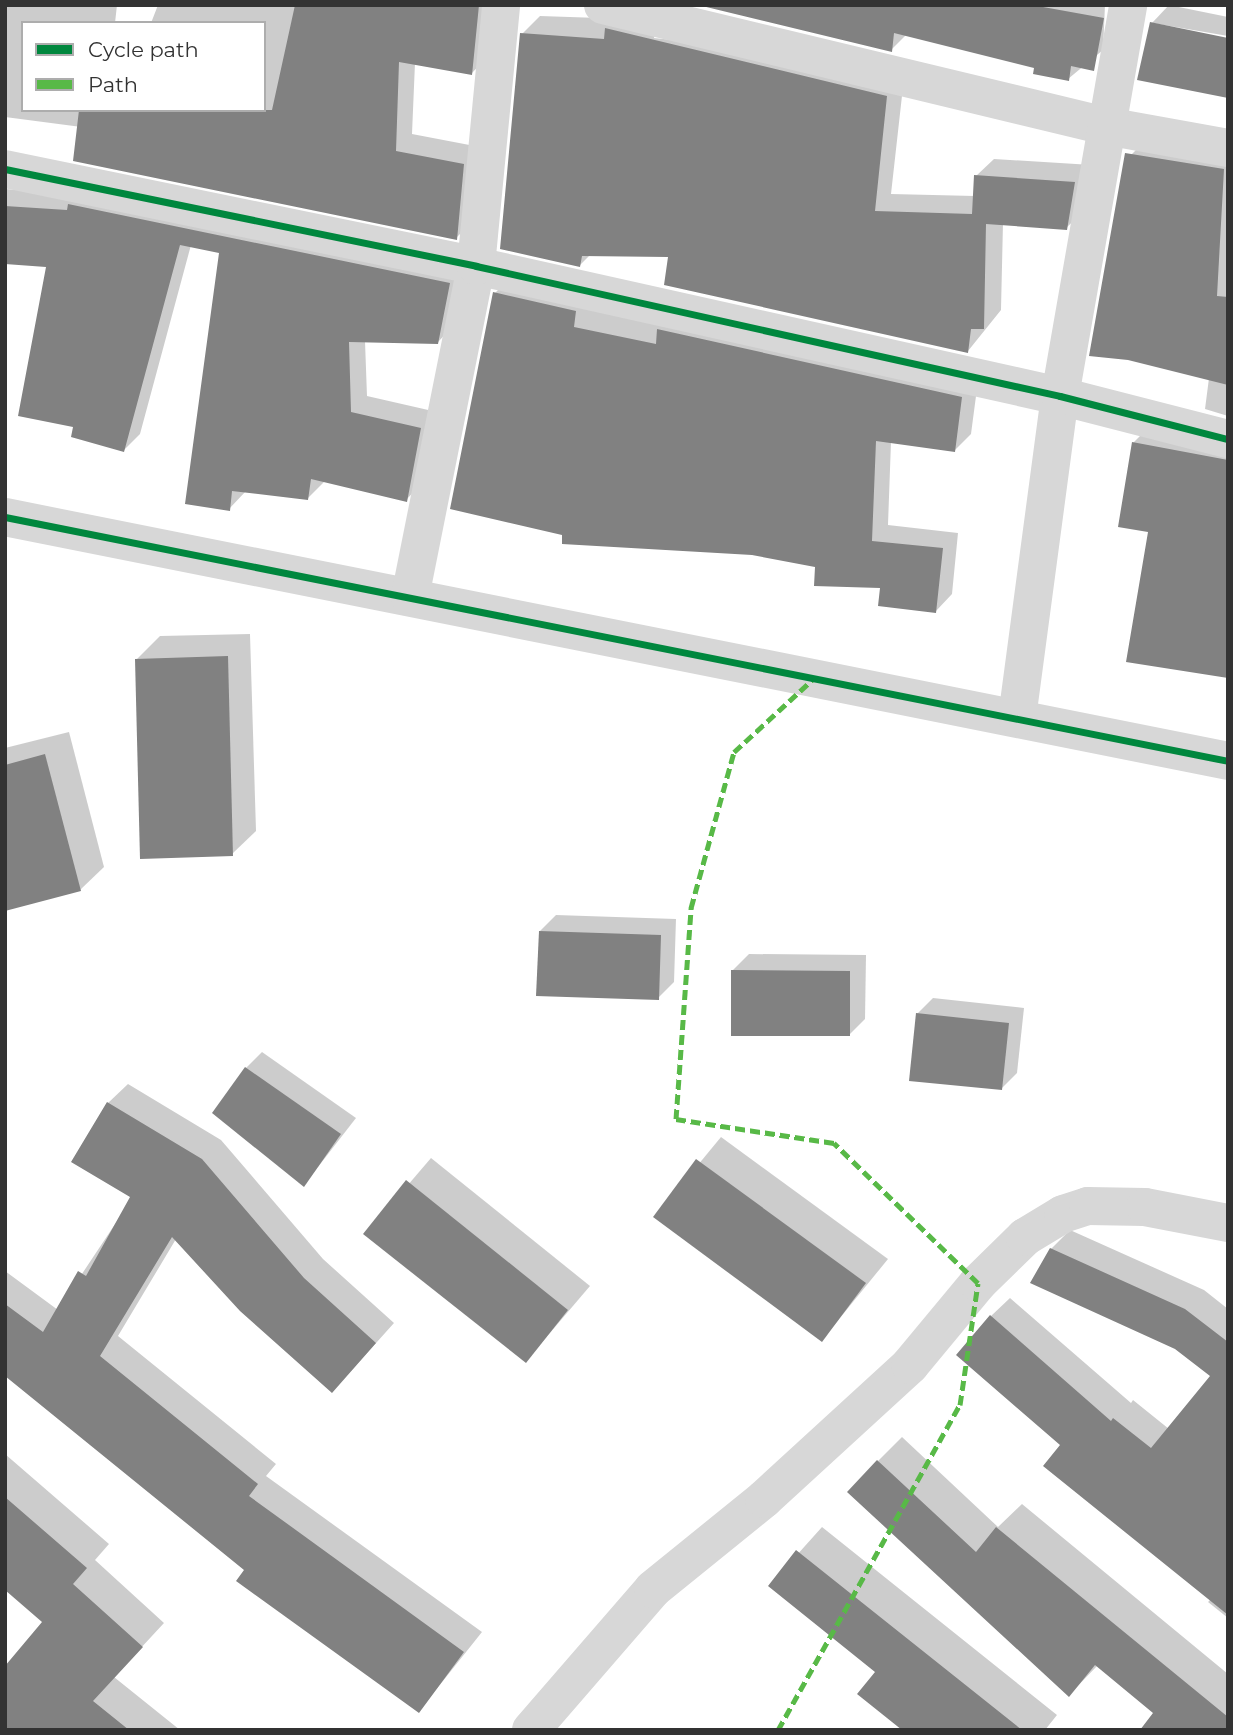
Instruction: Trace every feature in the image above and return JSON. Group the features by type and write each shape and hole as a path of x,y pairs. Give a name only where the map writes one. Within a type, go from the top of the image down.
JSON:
{"street":[{"path":"410,597 476,266 501,5"},
{"path":"603,5 1106,126 1228,148"},
{"path":"1017,718 1060,396 1128,5"},
{"path":"5,169 476,266 1060,396 1228,439"},
{"path":"5,517 1228,761"},
{"path":"531,1730 653,1590 764,1499 910,1365 978,1283 1025,1237 1063,1214 1087,1206 1144,1207 1228,1223"}],"building":[{"path":"295,5 479,5 472,75 399,62 396,151 464,164 457,240 73,161 79,112 272,110"},
{"path":"698,5 1032,5 1104,18 1094,71 1071,66 1069,81 1033,74 1034,68 894,33 892,52"},
{"path":"1150,22 1228,38 1228,98 1137,80"},
{"path":"605,28 887,96 875,211 972,214 974,175 1075,182 1067,230 986,224 984,329 971,329 968,353 664,285 668,257 582,256 580,267 500,249 520,33 604,39"},
{"path":"1125,153 1224,169 1217,296 1228,297 1228,385 1128,360 1089,356"},
{"path":"68,204 450,283 438,344 349,342 351,412 421,428 407,502 311,479 308,500 232,491 230,511 185,504 219,253 180,245 124,452 71,437 73,427 18,416 46,267 5,264 5,206 67,210"},
{"path":"493,292 576,311 574,327 656,344 657,329 962,397 955,452 876,441 872,541 943,548 936,613 878,606 880,588 814,586 815,567 752,555 562,544 562,535 450,509"},
{"path":"1132,442 1228,460 1228,678 1126,662 1148,532 1118,527"},
{"path":"228,656 233,856 140,859 135,659"},
{"path":"45,754 81,891 5,911 5,765"},
{"path":"539,931 661,935 659,1000 536,996"},
{"path":"731,970 850,971 850,1036 731,1036"},
{"path":"916,1013 1009,1023 1002,1090 909,1081"},
{"path":"245,1067 341,1134 304,1187 212,1113"},
{"path":"107,1102 202,1159 304,1278 376,1343 332,1393 240,1311 172,1237 100,1356 258,1484 249,1496 464,1652 419,1713 236,1581 244,1570 5,1376 5,1304 43,1332 78,1271 86,1276 130,1197 71,1162"},
{"path":"696,1159 866,1283 822,1342 653,1217"},
{"path":"406,1180 568,1310 526,1363 363,1234"},
{"path":"1050,1248 1185,1309 1228,1342 1228,1615 1043,1466 1060,1445 956,1355 990,1315 1111,1421 1113,1418 1151,1448 1210,1376 1175,1349 1030,1283"},
{"path":"877,1460 976,1552 996,1527 1228,1717 1228,1730 1140,1730 1153,1713 1095,1665 1069,1697 847,1492"},
{"path":"5,1497 87,1568 73,1584 143,1647 93,1701 129,1730 5,1730 5,1666 42,1622 5,1590"},
{"path":"796,1550 1022,1730 902,1730 857,1694 875,1672 768,1586"}],"marked path":[{"path":"778,1730 960,1405 978,1283 834,1143 676,1119 691,908 734,752 812,680"}],"cycle path":[{"path":"5,169 476,266 1060,396 1228,439"},
{"path":"5,517 1228,761"}]}
